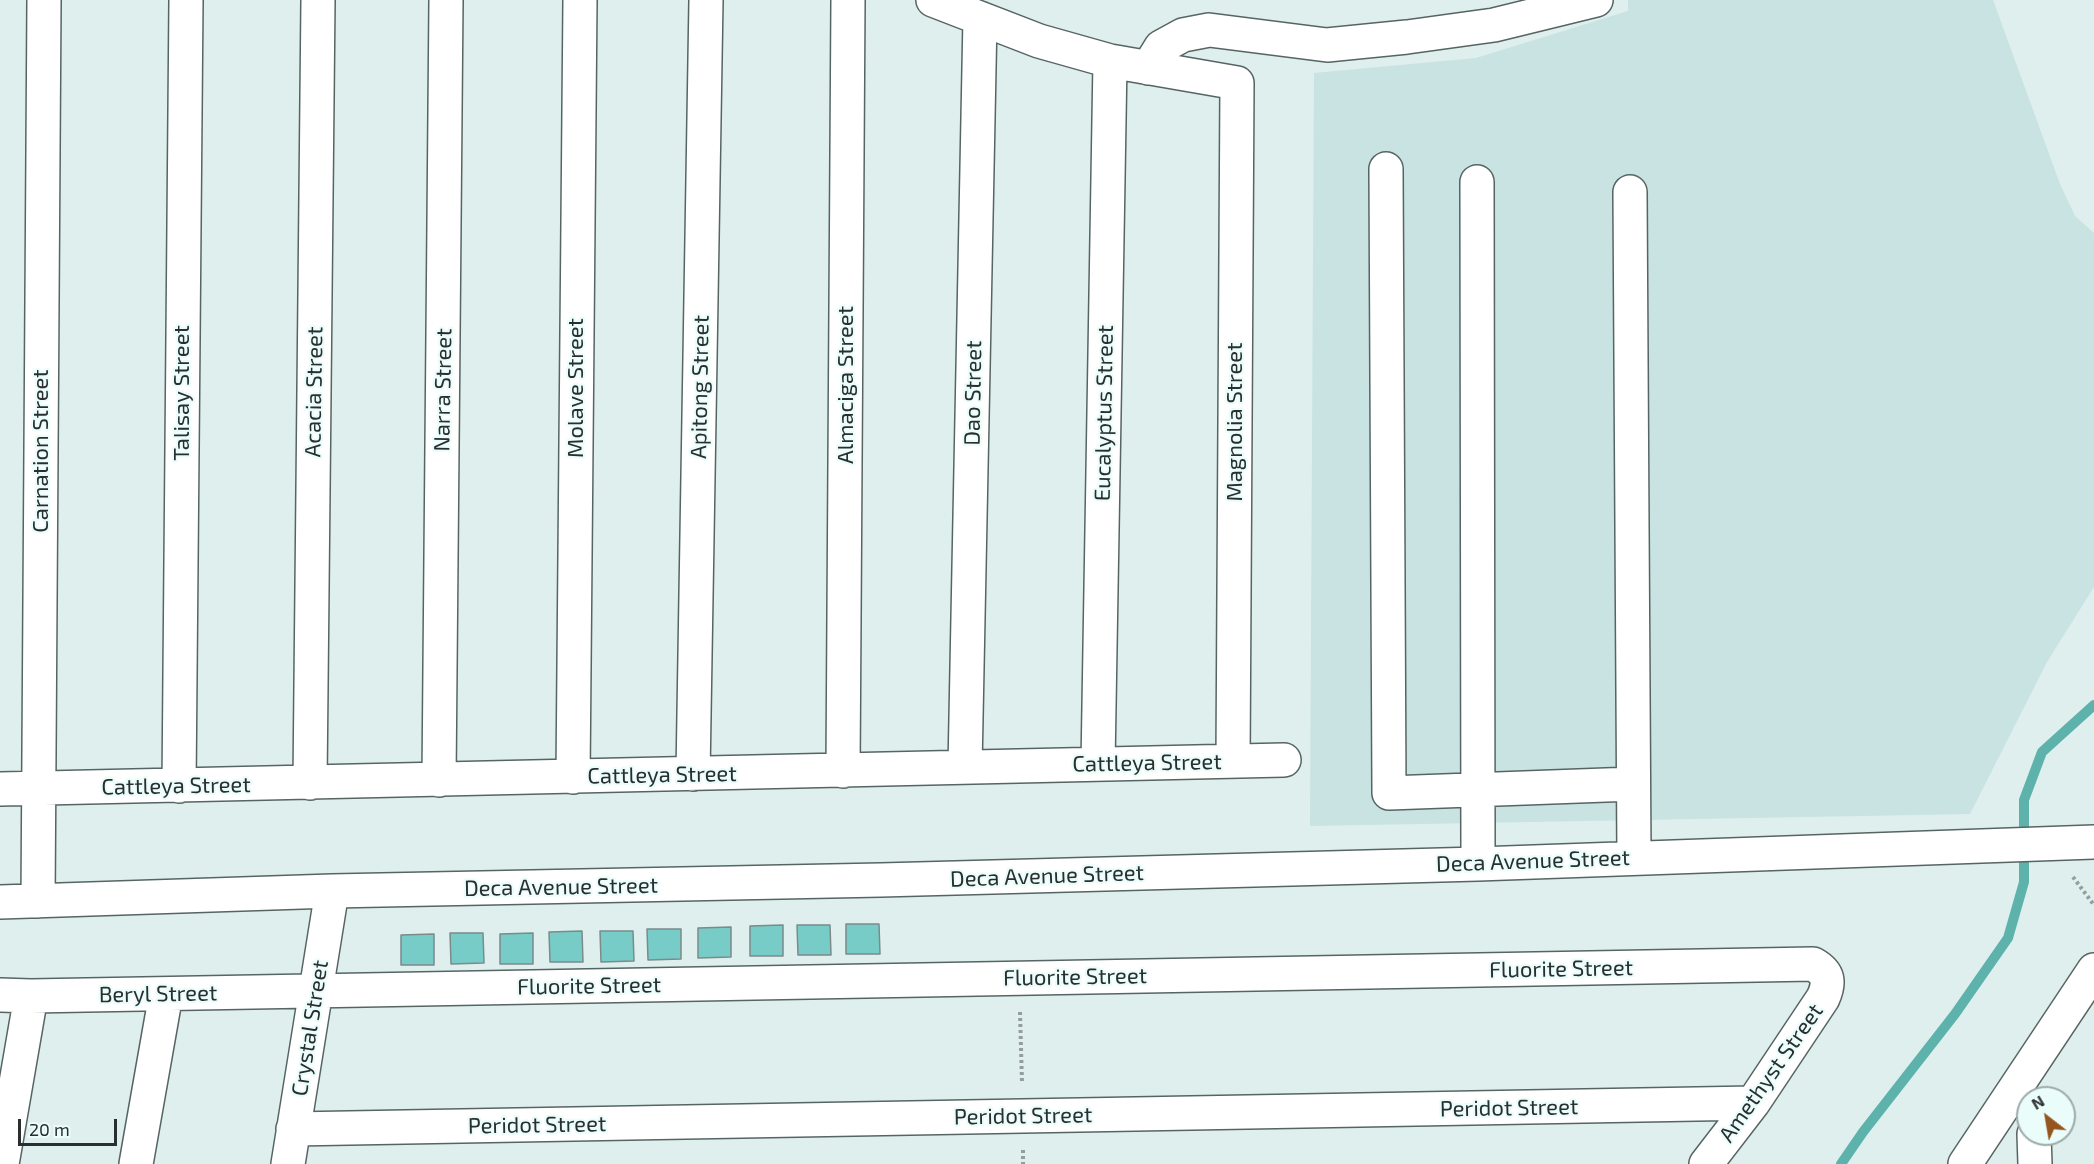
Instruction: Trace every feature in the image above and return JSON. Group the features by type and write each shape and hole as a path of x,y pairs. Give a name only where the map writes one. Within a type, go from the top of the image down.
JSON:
{"street":[{"name":"Carnation Street","path":"38,901 44,0"},
{"name":"Talisay Street","path":"179,786 186,0"},
{"name":"Acacia Street","path":"310,783 318,0"},
{"name":"Narra Street","path":"439,780 446,0"},
{"name":"Molave Street","path":"573,777 580,0"},
{"name":"Apitong Street","path":"693,774 706,0"},
{"name":"Almaciga Street","path":"843,771 848,0"},
{"path":"933,0 1039,41 1110,61 1148,68 1161,47 1183,35 1209,30 1327,45 1407,37 1494,24 1596,0"},
{"name":"Dao Street","path":"965,767 980,18"},
{"name":"Eucalyptus Street","path":"1098,765 1110,61"},
{"name":"Magnolia Street","path":"1148,68 1237,83 1233,761"},
{"path":"1386,169 1389,793 1633,784"},
{"path":"1478,182 1478,864"},
{"path":"1630,192 1634,858"},
{"name":"Cattleya Street","path":"0,789 39,790 1284,760"},
{"name":"Deca Avenue Street","path":"0,902 332,891 1478,864 2094,842"},
{"name":"Crystal Street","path":"288,1164 332,891"},
{"name":"Fluorite Street","path":"317,991 1813,964 1822,969 1827,978"},
{"path":"2029,1086 2094,970"},
{"name":"Amethyst Street","path":"1706,1164 1753,1103 1823,998 1827,989 1827,978"},
{"name":"Beryl Street","path":"16,996 317,991"},
{"path":"136,1164 166,994"},
{"path":"2,1164 16,996"},
{"name":"Peridot Street","path":"293,1129 1753,1103"},
{"path":"1965,1164 2016,1105"},
{"path":"2034,1146 2035,1164"}],"path":[{"path":"1020,978 1023,1164"}],"shaded area":[{"path":"1628,0 1993,0 2060,184 2075,216 2094,233 2094,587 2047,662 1970,814 1310,826 1314,73 1476,58 1628,11"}],"building":[{"path":"846,924 879,924 880,954 846,954"},
{"path":"783,925 783,956 750,956 750,926"},
{"path":"797,925 830,925 831,955 798,955"},
{"path":"731,927 731,957 698,958 698,928"},
{"path":"647,929 681,929 681,959 648,960"},
{"path":"582,931 583,962 550,962 549,932"},
{"path":"600,931 633,931 634,961 601,962"},
{"path":"450,933 483,933 484,963 451,964"},
{"path":"533,933 533,964 500,964 500,934"},
{"path":"434,934 434,965 401,965 401,935"}],"waterway":[{"path":"1841,1164 1863,1132 1955,1014 2008,938 2024,882 2024,800 2042,752 2094,705"}]}
